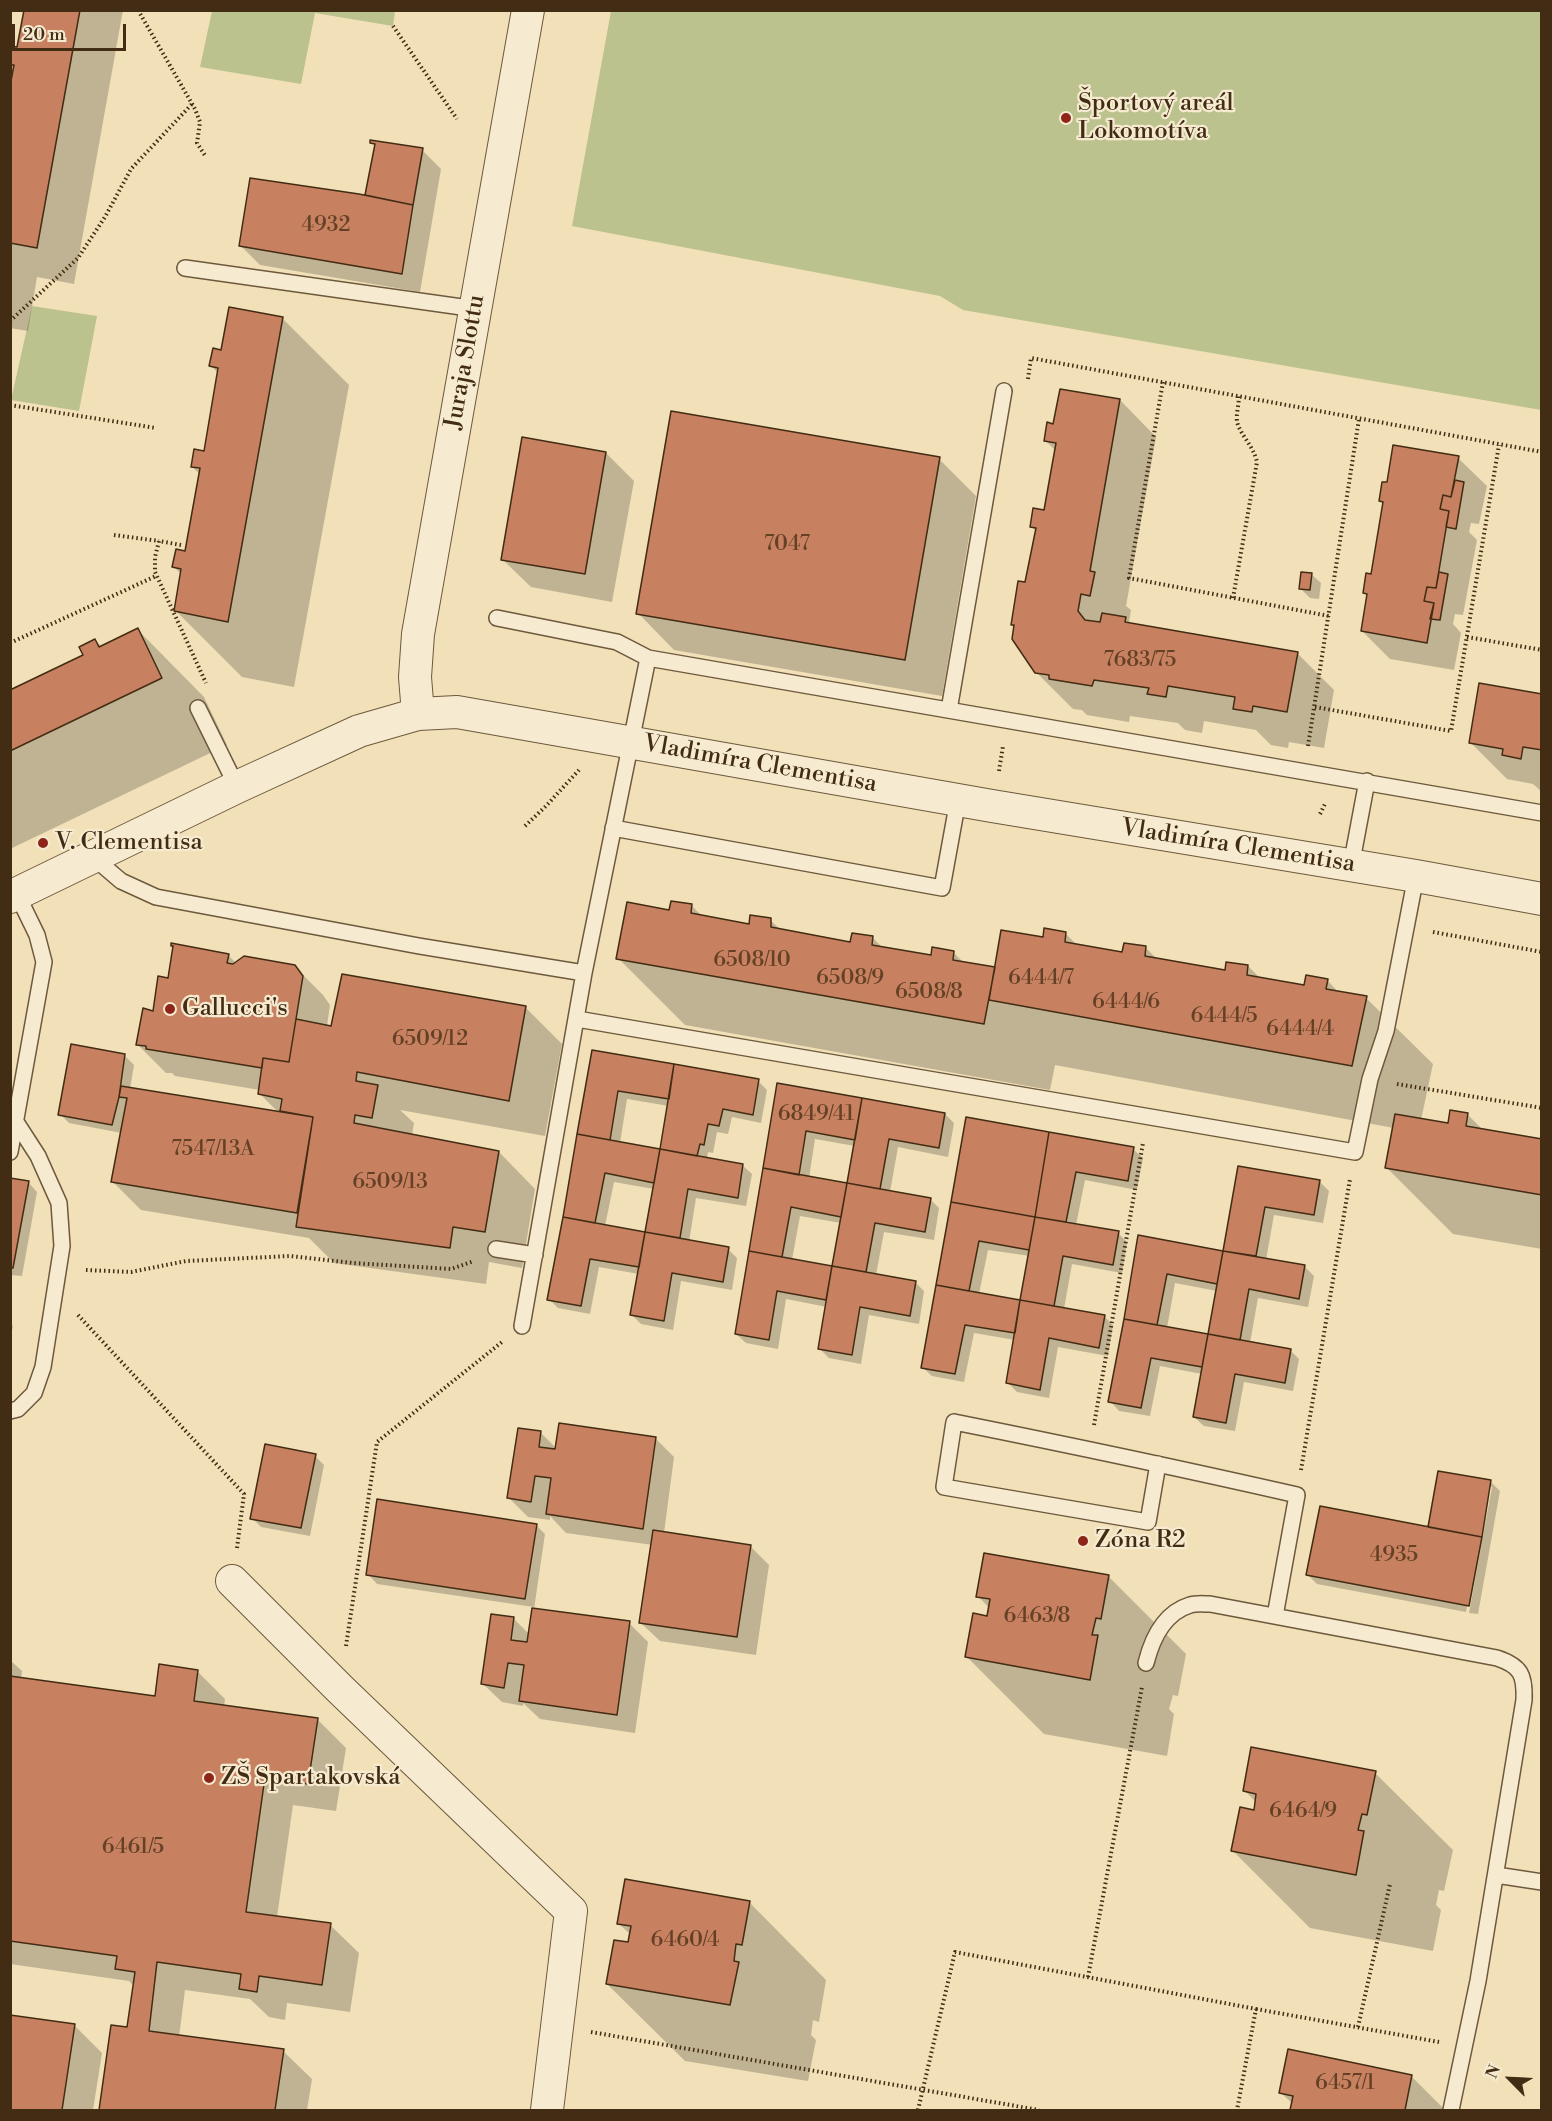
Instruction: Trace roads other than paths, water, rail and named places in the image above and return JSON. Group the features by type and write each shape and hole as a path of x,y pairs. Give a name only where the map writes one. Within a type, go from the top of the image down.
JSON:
{"street":[{"name":"Juraja Slottu","path":"418,714 415,677 418,634 528,10"},
{"name":"Vladimíra Clementisa","path":"14,895 359,730 418,714 457,712 1542,899"},
{"path":"232,1581 340,1689 571,1911 547,2110"}],"lane":[{"path":"185,268 476,309"},
{"path":"949,710 1004,391"},
{"path":"497,618 617,642 648,658 1542,813"},
{"path":"522,1326 584,973 648,658"},
{"path":"198,708 237,787"},
{"path":"1351,866 1367,782"},
{"path":"613,828 942,888 958,800"},
{"path":"93,857 121,881 156,897 419,946 584,973"},
{"path":"577,1019 1355,1152 1370,1079 1386,1030 1416,876"},
{"path":"10,1152 44,962 37,935 14,895"},
{"path":"10,1411 18,1409 34,1393 44,1367 62,1246 59,1203 38,1156 16,1122"},
{"path":"496,1249 535,1255"},
{"path":"1158,1464 1148,1522 944,1487 954,1422 1089,1449 1158,1464 1297,1495 1275,1616"},
{"path":"1146,1663 1158,1630 1172,1615 1191,1605 1210,1604 1497,1658 1511,1662 1519,1670 1525,1683 1524,1700 1478,1981 1451,2110"},
{"path":"1496,1875 1542,1882"}],"place":[{"name":"Športový areál Lokomotíva","path":"1066,118"},
{"name":"V. Clementisa","path":"43,843"},
{"name":"Gallucci's","path":"170,1009"},
{"name":"Zóna R2","path":"1083,1541"},
{"name":"ZŠ Spartakovská","path":"209,1778"}]}
